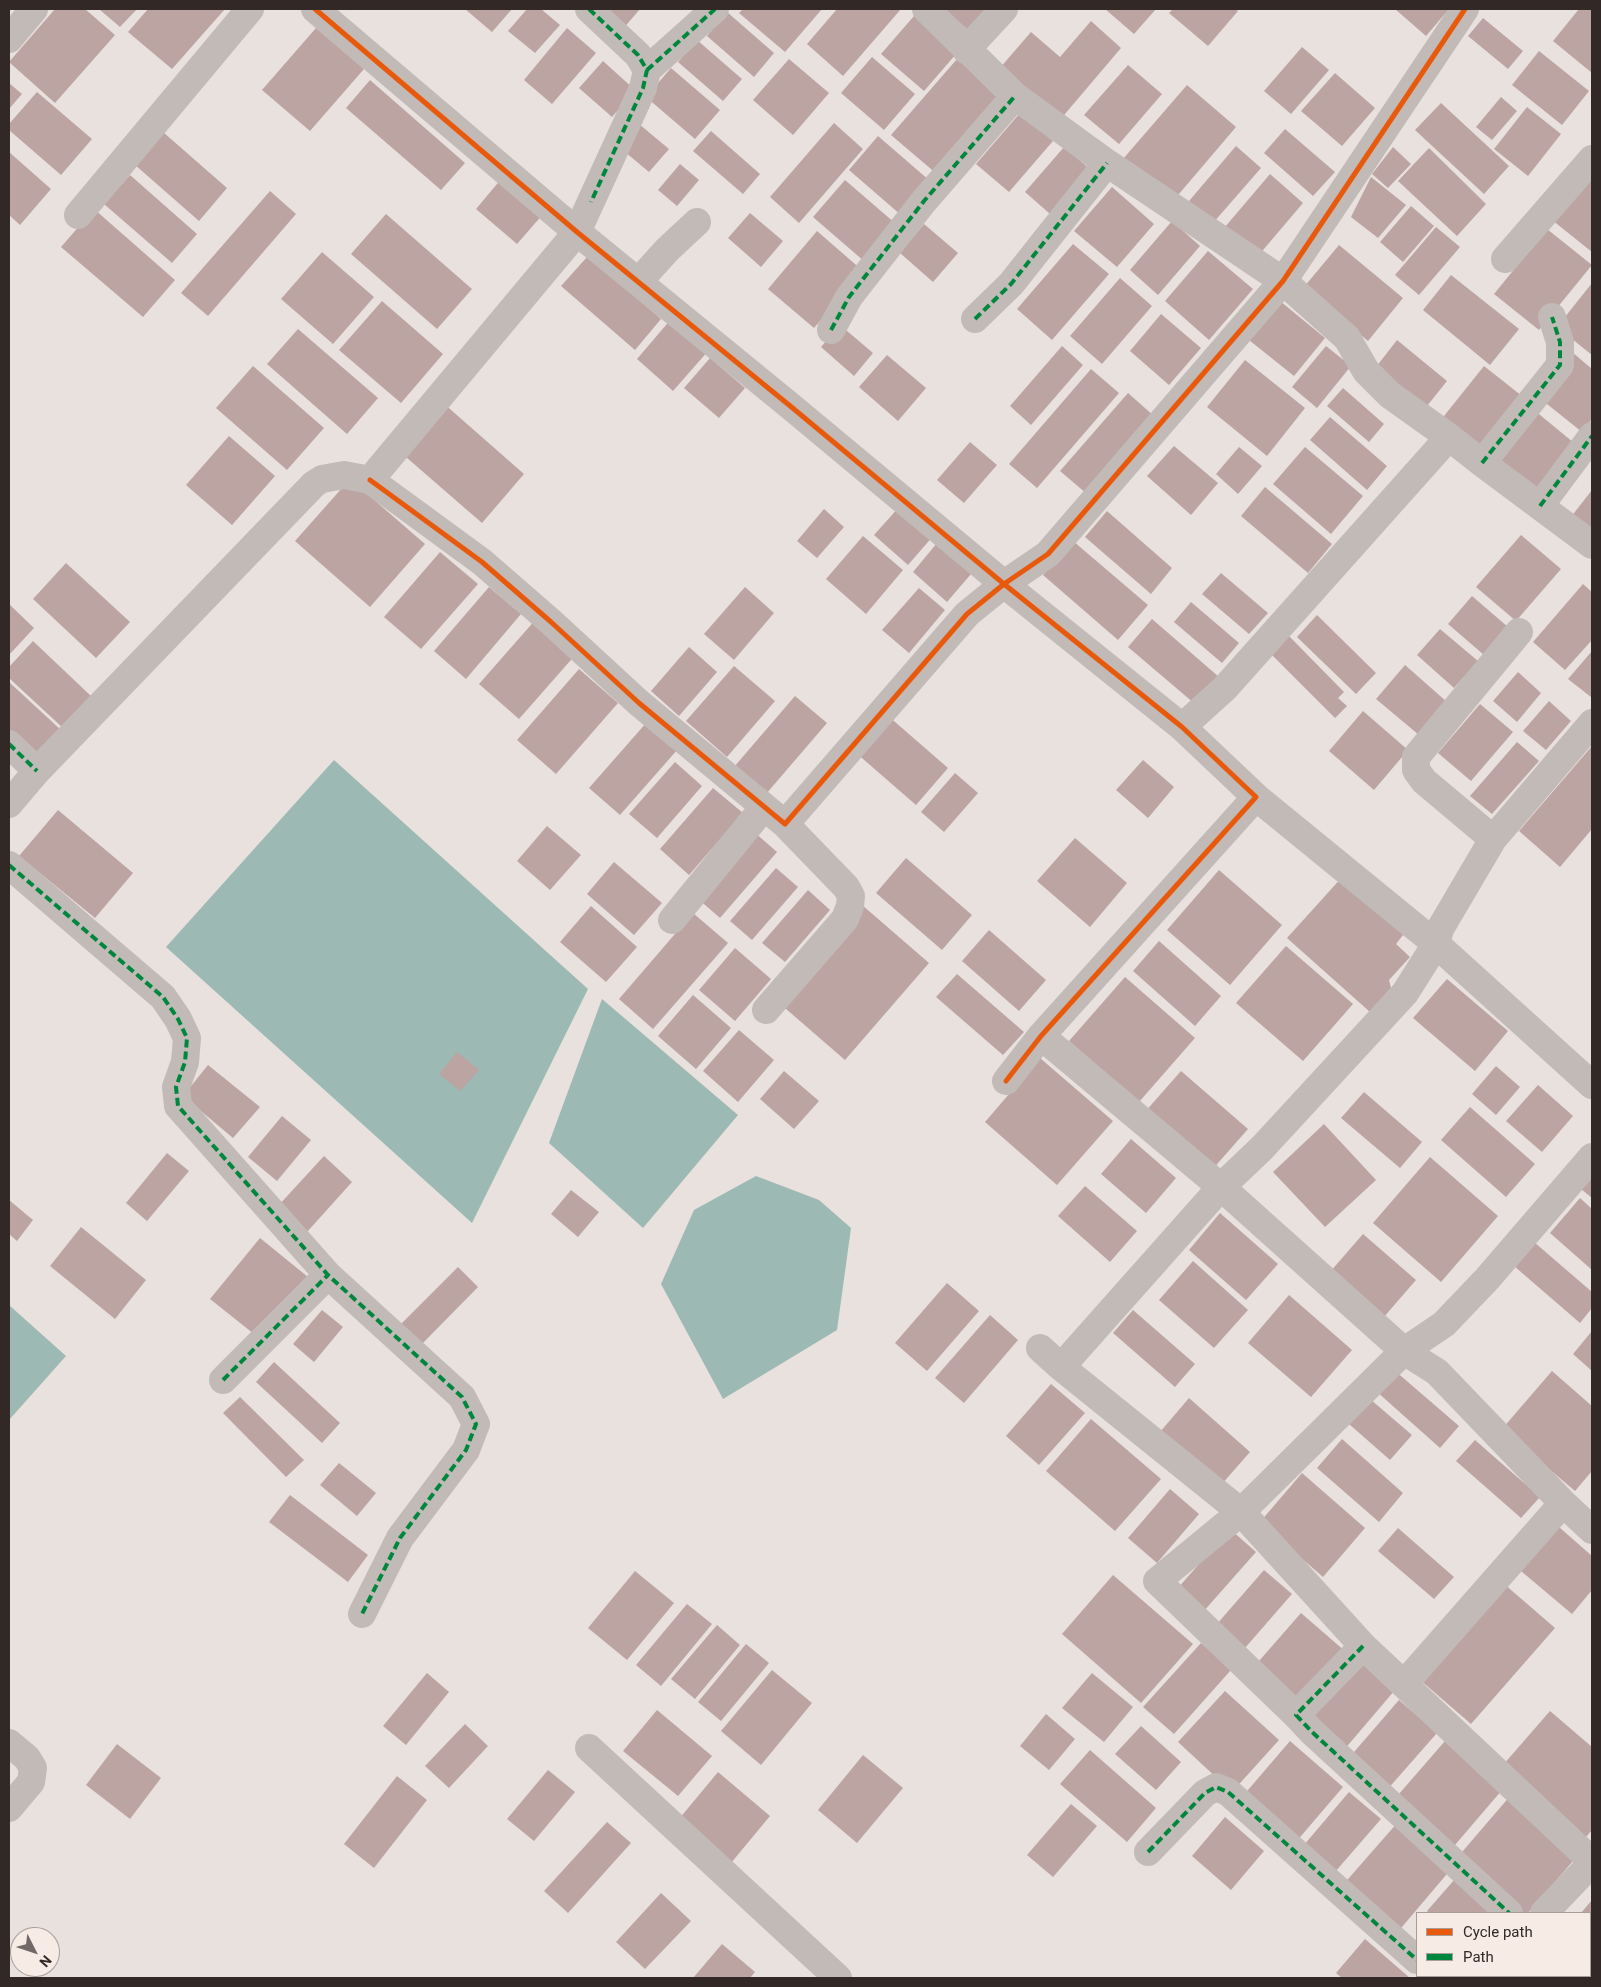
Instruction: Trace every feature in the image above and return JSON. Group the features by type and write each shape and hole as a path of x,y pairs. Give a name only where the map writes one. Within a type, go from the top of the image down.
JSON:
{"street":[{"path":"9,39 34,9"},
{"path":"78,215 250,9"},
{"path":"315,9 577,232 1182,728 1256,797 1436,944 1592,1085"},
{"path":"589,9 638,54 647,70"},
{"path":"370,480 577,232 643,88 647,70 715,9"},
{"path":"926,9 966,50 1016,96 1107,163 1283,281 1347,338 1366,371 1390,395 1449,436 1592,545"},
{"path":"966,50 1004,9"},
{"path":"785,824 967,614 1004,584 1048,554 1283,281 1465,9"},
{"path":"831,330 850,297 924,200 1016,96"},
{"path":"1505,259 1592,159"},
{"path":"975,319 1011,284 1107,163"},
{"path":"639,281 667,250 697,222"},
{"path":"1482,463 1560,366 1560,342 1552,317"},
{"path":"1182,728 1225,688 1449,436"},
{"path":"1540,506 1592,436"},
{"path":"9,804 37,771 314,484 322,479 344,475 370,480 482,562 639,703 785,824 846,887 851,896 850,906 845,919 766,1010"},
{"path":"1493,840 1424,781 1416,770 1416,757 1519,632"},
{"path":"1061,1367 1221,1187 1262,1148 1405,993 1436,944 1440,929 1493,840 1592,723"},
{"path":"9,744 37,771"},
{"path":"1006,1081 1041,1036 1256,797"},
{"path":"672,920 764,807"},
{"path":"9,865 162,997 178,1019 187,1038 185,1062 176,1087 178,1106 328,1275 462,1397 476,1424 466,1450 400,1538 362,1614"},
{"path":"1041,1036 1221,1187 1404,1350 1437,1372 1563,1503 1590,1523"},
{"path":"1508,1912 1312,1732 1158,1581 1240,1512 1404,1350 1444,1324 1487,1279 1592,1157"},
{"path":"223,1380 328,1275"},
{"path":"1040,1348 1240,1512 1363,1646 1592,1862 1545,1912"},
{"path":"1404,1684 1563,1503"},
{"path":"1296,1715 1363,1646"},
{"path":"9,1744 27,1758 33,1768 31,1782 9,1808"},
{"path":"589,1748 838,1978"},
{"path":"1148,1852 1205,1793 1216,1787 1228,1792 1416,1959"}],"water":[{"path":"334,760 588,989 472,1223 166,947"},
{"path":"602,999 738,1115 643,1228 549,1143"},
{"path":"756,1176 819,1200 851,1228 837,1330 723,1399 661,1284 694,1210"},
{"path":"9,1305 66,1356 9,1420"}],"building":[{"path":"55,9 85,9 115,35 55,103 9,62"},
{"path":"99,9 137,9 120,27"},
{"path":"148,9 225,9 172,69 128,32"},
{"path":"465,9 512,9 492,32"},
{"path":"527,9 541,9 560,25 535,53 508,31"},
{"path":"598,9 640,9 622,30"},
{"path":"743,9 822,9 785,52 739,13"},
{"path":"837,9 901,9 843,76 807,44"},
{"path":"943,9 996,9 973,34"},
{"path":"1105,9 1156,9 1134,34"},
{"path":"1173,9 1235,9 1238,11 1208,46 1169,13"},
{"path":"1395,9 1449,9 1426,36"},
{"path":"1579,9 1592,9 1592,73 1553,41"},
{"path":"727,12 774,53 754,77 707,36"},
{"path":"914,16 957,53 924,91 881,54"},
{"path":"1483,18 1523,51 1508,69 1468,36"},
{"path":"1091,21 1121,48 1059,121 999,69 1031,32 1060,57"},
{"path":"316,28 364,69 310,131 262,90"},
{"path":"567,28 596,53 552,104 524,80"},
{"path":"697,40 742,79 723,101 678,62"},
{"path":"1302,47 1329,70 1291,114 1264,91"},
{"path":"1539,51 1589,91 1562,125 1512,85"},
{"path":"872,57 915,94 884,130 841,93"},
{"path":"789,59 829,93 793,135 753,100"},
{"path":"957,59 1004,99 938,175 891,135"},
{"path":"603,61 635,90 612,117 579,88"},
{"path":"1128,65 1162,94 1119,144 1084,115"},
{"path":"671,68 720,110 695,139 646,97"},
{"path":"1335,73 1375,108 1342,146 1301,111"},
{"path":"370,80 465,163 441,190 346,108"},
{"path":"9,83 22,94 9,109"},
{"path":"1187,85 1236,127 1173,201 1123,159"},
{"path":"37,92 92,139 61,175 9,130 9,124"},
{"path":"1501,97 1517,111 1492,140 1476,127"},
{"path":"1441,103 1509,166 1484,194 1415,130"},
{"path":"1527,107 1561,134 1528,176 1494,149"},
{"path":"1020,113 1053,141 1009,192 976,164"},
{"path":"834,123 863,149 799,223 770,197"},
{"path":"639,124 669,149 649,172 619,147"},
{"path":"1285,129 1335,172 1313,196 1264,153"},
{"path":"711,131 760,174 743,194 693,151"},
{"path":"163,132 227,188 199,221 134,164"},
{"path":"878,136 930,181 901,215 849,170"},
{"path":"1236,146 1261,168 1213,223 1189,201"},
{"path":"1064,147 1097,175 1058,221 1025,192"},
{"path":"1393,147 1411,164 1388,188 1372,174"},
{"path":"1429,148 1486,204 1457,236 1398,181"},
{"path":"9,152 51,189 20,225 9,215"},
{"path":"680,164 699,180 677,206 658,190"},
{"path":"1592,170 1592,252 1552,220"},
{"path":"1270,174 1303,203 1258,256 1225,227"},
{"path":"130,175 197,234 172,263 104,204"},
{"path":"1371,177 1406,205 1378,238 1351,217"},
{"path":"502,178 544,213 517,244 476,209"},
{"path":"845,180 896,224 865,262 813,217"},
{"path":"1112,187 1154,224 1117,267 1074,231"},
{"path":"270,191 296,214 208,316 181,293"},
{"path":"1411,206 1434,226 1403,262 1380,242"},
{"path":"94,209 175,280 143,317 61,247"},
{"path":"750,213 783,241 761,267 728,238"},
{"path":"386,214 472,289 437,329 351,254"},
{"path":"1172,221 1200,246 1158,295 1130,270"},
{"path":"924,224 958,253 933,282 900,253"},
{"path":"1436,227 1460,247 1419,295 1395,275"},
{"path":"1547,229 1592,265 1539,330 1494,294"},
{"path":"817,231 863,271 814,328 768,289"},
{"path":"1073,244 1109,274 1052,340 1017,309"},
{"path":"1339,245 1403,298 1368,341 1304,287"},
{"path":"1208,251 1253,289 1209,340 1165,301"},
{"path":"322,252 374,297 333,344 281,299"},
{"path":"588,256 661,319 635,350 561,286"},
{"path":"1451,275 1519,329 1490,365 1423,310"},
{"path":"1120,278 1152,306 1102,364 1070,336"},
{"path":"1592,283 1592,355 1557,327"},
{"path":"382,301 443,354 401,403 339,350"},
{"path":"1280,301 1325,338 1294,376 1249,340"},
{"path":"1161,314 1201,348 1169,385 1130,351"},
{"path":"672,318 709,350 673,391 637,359"},
{"path":"840,325 873,353 854,376 821,347"},
{"path":"298,329 378,398 347,434 267,364"},
{"path":"1397,340 1447,381 1423,411 1373,371"},
{"path":"1062,346 1083,365 1031,425 1010,406"},
{"path":"1326,346 1351,366 1317,408 1292,387"},
{"path":"1572,352 1592,369 1592,419 1582,432 1537,396"},
{"path":"887,355 926,388 898,421 859,387"},
{"path":"710,358 745,388 719,418 684,388"},
{"path":"1245,360 1305,408 1267,456 1207,407"},
{"path":"253,366 324,428 287,470 216,408"},
{"path":"1484,366 1527,400 1482,455 1440,421"},
{"path":"1091,369 1119,393 1037,488 1009,464"},
{"path":"1343,388 1384,424 1369,442 1327,406"},
{"path":"1128,393 1154,416 1087,494 1060,471"},
{"path":"442,402 524,474 482,523 399,451"},
{"path":"1534,410 1579,447 1537,499 1492,462"},
{"path":"1330,417 1387,466 1367,490 1310,440"},
{"path":"229,436 275,476 232,525 186,485"},
{"path":"970,442 997,465 964,503 937,480"},
{"path":"1174,446 1218,483 1191,515 1147,476"},
{"path":"1239,447 1262,466 1238,494 1216,474"},
{"path":"1305,447 1363,496 1331,534 1273,484"},
{"path":"350,479 425,544 370,607 295,541"},
{"path":"1265,487 1332,544 1308,573 1241,516"},
{"path":"1592,490 1592,542 1567,522"},
{"path":"900,506 934,535 908,565 874,535"},
{"path":"824,509 844,527 817,558 797,541"},
{"path":"1107,511 1172,568 1151,594 1085,537"},
{"path":"1521,535 1561,569 1516,621 1476,587"},
{"path":"863,536 903,570 866,614 826,579"},
{"path":"942,537 977,567 947,602 913,572"},
{"path":"1073,541 1148,605 1118,640 1043,575"},
{"path":"440,552 478,584 421,649 384,617"},
{"path":"66,563 130,622 96,658 33,599"},
{"path":"1221,573 1268,613 1249,634 1202,594"},
{"path":"1583,584 1592,592 1592,640 1565,670 1533,642"},
{"path":"489,587 521,614 466,679 434,651"},
{"path":"745,587 774,613 734,660 704,634"},
{"path":"919,588 945,610 909,653 882,630"},
{"path":"1472,596 1508,627 1484,655 1448,624"},
{"path":"1191,602 1239,643 1222,663 1174,622"},
{"path":"9,604 34,628 9,655"},
{"path":"1317,615 1376,673 1356,694 1297,637"},
{"path":"537,618 577,653 519,719 479,684"},
{"path":"1152,619 1219,677 1195,704 1128,647"},
{"path":"1440,629 1478,661 1454,688 1417,655"},
{"path":"1288,635 1344,692 1338,698 1347,706 1335,718 1270,653"},
{"path":"33,641 92,697 63,728 9,678 9,667"},
{"path":"689,647 717,672 679,716 651,691"},
{"path":"1592,651 1592,695 1591,697 1568,679"},
{"path":"1405,665 1447,702 1419,735 1376,699"},
{"path":"734,666 775,701 727,757 686,721"},
{"path":"579,669 618,703 556,774 517,740"},
{"path":"1518,672 1541,693 1517,722 1493,701"},
{"path":"9,682 61,730 34,758 9,734"},
{"path":"795,696 827,723 766,794 734,767"},
{"path":"1549,701 1571,721 1546,750 1523,731"},
{"path":"1480,704 1513,732 1471,781 1438,753"},
{"path":"1363,711 1408,750 1374,790 1329,751"},
{"path":"887,715 948,768 916,805 855,752"},
{"path":"647,722 678,749 620,815 589,788"},
{"path":"1517,742 1539,761 1492,814 1470,796"},
{"path":"1592,746 1592,829 1560,867 1519,831"},
{"path":"1143,760 1174,787 1148,818 1116,790"},
{"path":"675,762 702,786 657,838 629,814"},
{"path":"955,773 978,793 944,832 921,812"},
{"path":"713,788 743,813 689,875 660,849"},
{"path":"58,810 133,873 95,918 19,856"},
{"path":"547,826 581,855 550,890 517,861"},
{"path":"753,831 777,852 720,918 696,897"},
{"path":"1075,838 1127,883 1090,927 1037,881"},
{"path":"906,858 972,915 942,950 876,893"},
{"path":"614,862 662,903 634,935 587,894"},
{"path":"776,868 798,887 752,940 730,921"},
{"path":"1219,870 1282,925 1230,985 1167,930"},
{"path":"1344,875 1407,930 1396,944 1410,957 1389,980 1391,988 1370,1012 1287,938"},
{"path":"808,890 830,910 785,962 762,943"},
{"path":"862,905 929,963 845,1060 778,1002"},
{"path":"591,906 637,947 606,982 560,942"},
{"path":"693,913 728,943 653,1029 619,999"},
{"path":"989,930 1046,980 1019,1011 962,961"},
{"path":"1159,941 1221,996 1195,1026 1133,971"},
{"path":"1286,946 1353,1004 1303,1061 1236,1003"},
{"path":"735,948 771,979 735,1021 699,990"},
{"path":"957,974 1024,1032 1003,1055 936,997"},
{"path":"1125,977 1195,1038 1139,1102 1069,1041"},
{"path":"1447,979 1508,1031 1475,1071 1413,1018"},
{"path":"693,995 731,1028 696,1069 658,1036"},
{"path":"739,1030 774,1060 738,1102 703,1071"},
{"path":"457,1052 479,1070 460,1091 439,1074"},
{"path":"1040,1058 1113,1121 1057,1185 985,1122"},
{"path":"208,1065 260,1107 233,1138 183,1096"},
{"path":"1496,1066 1520,1087 1496,1115 1472,1094"},
{"path":"784,1071 819,1101 794,1129 760,1099"},
{"path":"1181,1071 1248,1129 1211,1171 1144,1113"},
{"path":"1538,1085 1573,1116 1542,1152 1506,1121"},
{"path":"1364,1092 1422,1142 1400,1168 1341,1118"},
{"path":"1470,1107 1535,1164 1506,1197 1441,1140"},
{"path":"282,1116 311,1140 277,1181 248,1157"},
{"path":"1324,1124 1376,1180 1325,1227 1273,1172"},
{"path":"1131,1139 1176,1178 1146,1213 1101,1174"},
{"path":"167,1153 189,1171 147,1221 126,1203"},
{"path":"324,1156 352,1182 307,1232 278,1206"},
{"path":"1430,1157 1498,1216 1441,1282 1373,1223"},
{"path":"1592,1175 1592,1198 1581,1189"},
{"path":"1085,1186 1137,1231 1110,1262 1058,1216"},
{"path":"571,1190 599,1212 578,1237 551,1214"},
{"path":"1580,1198 1592,1209 1592,1270 1550,1233"},
{"path":"9,1200 33,1220 17,1241 9,1234"},
{"path":"1220,1213 1278,1264 1246,1300 1189,1250"},
{"path":"81,1227 146,1280 115,1319 50,1266"},
{"path":"1363,1234 1416,1280 1383,1318 1330,1272"},
{"path":"260,1238 308,1277 259,1338 210,1299"},
{"path":"1534,1242 1592,1292 1592,1308 1580,1323 1514,1266"},
{"path":"1193,1261 1248,1310 1214,1348 1159,1300"},
{"path":"458,1267 478,1287 421,1345 400,1325"},
{"path":"947,1283 979,1311 927,1371 895,1343"},
{"path":"1289,1295 1352,1350 1311,1397 1248,1343"},
{"path":"322,1310 343,1327 314,1362 293,1344"},
{"path":"1133,1310 1195,1364 1175,1387 1113,1333"},
{"path":"990,1315 1018,1340 964,1403 935,1378"},
{"path":"1592,1331 1592,1371 1573,1354"},
{"path":"274,1362 340,1423 322,1443 256,1382"},
{"path":"1394,1370 1459,1426 1440,1448 1376,1391"},
{"path":"1552,1371 1592,1406 1592,1471 1575,1491 1502,1429"},
{"path":"1051,1384 1085,1413 1039,1465 1006,1436"},
{"path":"240,1397 304,1460 286,1477 223,1413"},
{"path":"1189,1398 1250,1452 1221,1485 1160,1432"},
{"path":"1370,1399 1412,1435 1390,1460 1349,1424"},
{"path":"1091,1419 1161,1479 1115,1531 1046,1471"},
{"path":"1342,1439 1403,1493 1379,1522 1317,1468"},
{"path":"1475,1440 1540,1497 1521,1518 1456,1461"},
{"path":"339,1463 376,1493 357,1516 320,1485"},
{"path":"1302,1473 1365,1528 1323,1577 1260,1522"},
{"path":"1170,1489 1199,1514 1157,1563 1128,1538"},
{"path":"290,1495 368,1555 348,1582 269,1522"},
{"path":"1559,1527 1592,1556 1592,1590 1572,1614 1521,1571"},
{"path":"1398,1528 1454,1577 1434,1599 1378,1551"},
{"path":"1230,1529 1256,1552 1203,1612 1177,1589"},
{"path":"1264,1570 1292,1594 1238,1656 1210,1632"},
{"path":"635,1571 674,1603 627,1660 588,1628"},
{"path":"1113,1575 1193,1644 1141,1703 1062,1634"},
{"path":"1503,1583 1555,1628 1471,1724 1419,1679"},
{"path":"687,1604 712,1624 661,1686 636,1665"},
{"path":"1301,1613 1346,1652 1297,1708 1252,1669"},
{"path":"717,1625 740,1645 695,1699 671,1679"},
{"path":"1201,1643 1231,1670 1174,1734 1143,1707"},
{"path":"746,1644 769,1663 721,1721 698,1702"},
{"path":"1360,1660 1395,1690 1343,1751 1308,1721"},
{"path":"772,1670 812,1703 761,1765 721,1731"},
{"path":"427,1673 449,1692 406,1745 383,1726"},
{"path":"1092,1673 1133,1707 1104,1742 1062,1708"},
{"path":"1225,1691 1279,1740 1232,1792 1178,1742"},
{"path":"1399,1700 1437,1733 1386,1791 1348,1759"},
{"path":"657,1710 712,1756 678,1796 623,1751"},
{"path":"1550,1711 1592,1747 1592,1830 1586,1837 1503,1765"},
{"path":"1046,1714 1075,1739 1049,1770 1020,1746"},
{"path":"465,1724 488,1746 449,1788 425,1766"},
{"path":"1141,1726 1181,1762 1156,1790 1115,1754"},
{"path":"1290,1741 1343,1787 1295,1843 1242,1797"},
{"path":"1445,1741 1502,1790 1449,1852 1392,1802"},
{"path":"117,1744 161,1778 130,1819 86,1785"},
{"path":"1090,1750 1156,1808 1127,1842 1060,1784"},
{"path":"863,1755 903,1788 857,1843 818,1810"},
{"path":"548,1770 575,1792 534,1841 507,1819"},
{"path":"718,1772 770,1816 731,1863 679,1819"},
{"path":"397,1776 427,1800 374,1868 344,1844"},
{"path":"1349,1792 1381,1819 1335,1872 1304,1845"},
{"path":"1511,1795 1579,1854 1529,1912 1517,1912 1456,1859"},
{"path":"1071,1804 1097,1826 1053,1877 1027,1855"},
{"path":"1225,1817 1264,1851 1231,1890 1192,1856"},
{"path":"607,1822 631,1843 568,1913 544,1891"},
{"path":"1398,1822 1452,1868 1396,1934 1342,1886"},
{"path":"1455,1879 1494,1912 1428,1912"},
{"path":"661,1893 691,1921 645,1969 616,1942"},
{"path":"1592,1900 1592,1978 1584,1977 1591,1977 1591,1912 1582,1912"},
{"path":"1365,1939 1410,1978 1342,1978 1336,1973"},
{"path":"722,1944 755,1972 750,1978 693,1978"}],"marked path":[{"path":"589,9 638,55 647,70 643,88 591,202"},
{"path":"647,70 715,9"},
{"path":"831,330 849,297 924,201 1015,96"},
{"path":"975,319 1011,284 1107,163"},
{"path":"1482,463 1560,365 1560,342 1552,317"},
{"path":"1540,506 1592,436"},
{"path":"9,744 37,771"},
{"path":"9,865 163,997 178,1019 187,1038 185,1062 176,1087 178,1106 328,1275 462,1397 476,1424 466,1450 400,1538 362,1614"},
{"path":"223,1380 328,1275"},
{"path":"1363,1646 1296,1715 1312,1732 1508,1912"},
{"path":"1148,1852 1205,1793 1216,1787 1228,1792 1416,1959"}],"cycle path":[{"path":"315,9 577,232 1004,584 1182,727 1256,797 1041,1036 1006,1081"},
{"path":"370,480 482,562 639,703 785,824 967,614 1004,584 1048,554 1283,281 1465,9"}]}
